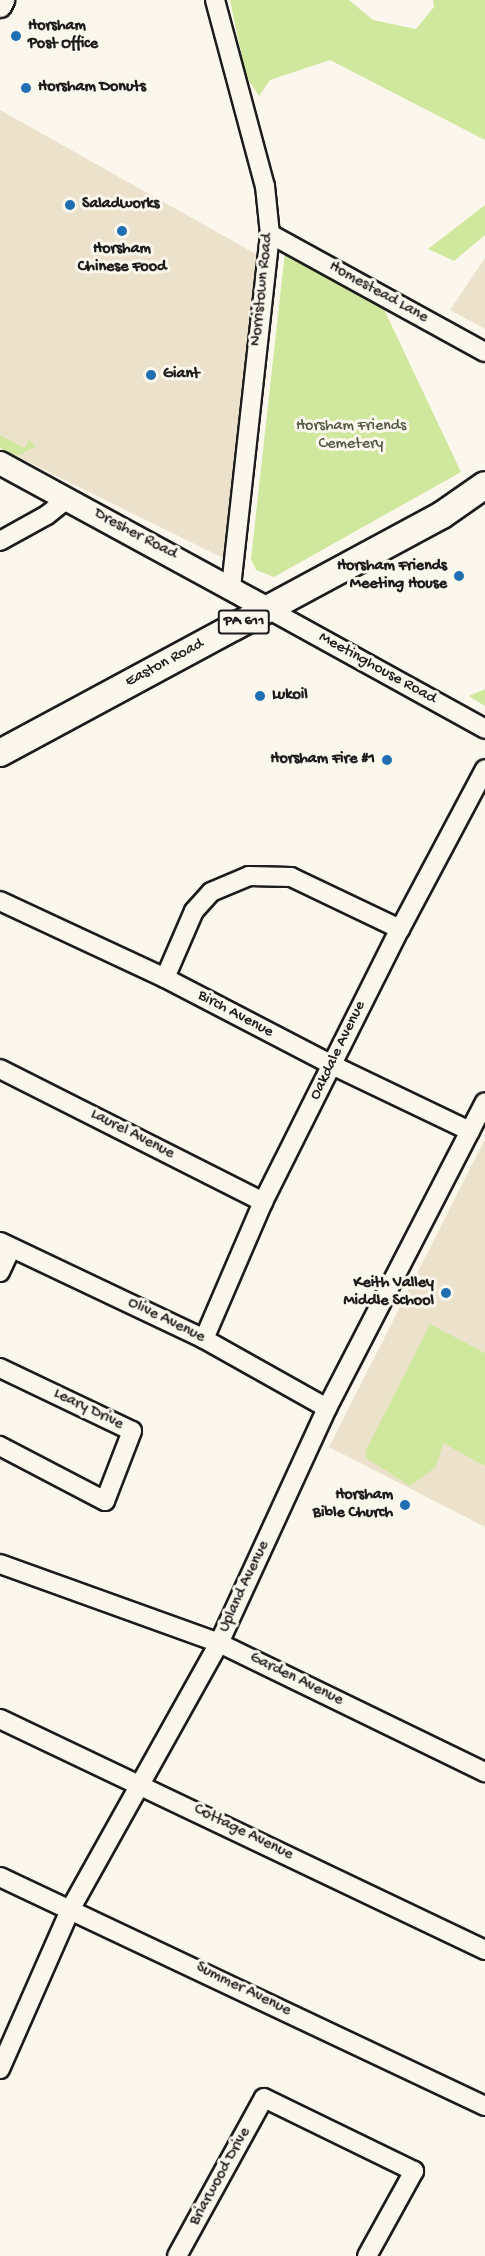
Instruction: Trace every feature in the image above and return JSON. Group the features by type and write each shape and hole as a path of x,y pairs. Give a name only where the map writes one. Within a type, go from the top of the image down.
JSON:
{"highway":[{"name":"Easton Road","path":"0,753 442,515 485,485"}],"main road":[{"path":"0,6 3,0"},
{"name":"Dresher Road","path":"0,463 231,586 268,609"}],"street":[{"name":"Norristown Road","path":"215,0 265,186 270,234 231,586"},
{"name":"Homestead Lane","path":"270,234 485,352"},
{"path":"0,541 47,515 67,499"},
{"name":"Meetinghouse Road","path":"268,609 485,729"},
{"name":"Oakdale Avenue","path":"204,1339 263,1202 400,929 485,769"},
{"path":"165,978 194,911 211,892 249,876 271,874 291,877 400,929"},
{"name":"Birch Avenue","path":"0,901 165,978 332,1065 470,1131"},
{"name":"Laurel Avenue","path":"0,1069 263,1202"},
{"name":"Upland Avenue","path":"0,2069 7,2037 71,1908 143,1784 219,1643 327,1408 485,1102"},
{"path":"0,1272 5,1245"},
{"name":"Olive Avenue","path":"5,1245 204,1339 327,1408"},
{"name":"Leary Drive","path":"0,1368 132,1431 105,1501 0,1446"},
{"name":"Garden Avenue","path":"0,1564 219,1643 485,1772"},
{"name":"Cottage Avenue","path":"0,1719 143,1784 485,1950"},
{"name":"Summer Avenue","path":"0,1877 71,1908 485,2106"},
{"name":"Briarwood Drive","path":"177,2256 264,2098 414,2171 367,2256"}],"shaded area":[{"path":"0,110 258,255 223,558 0,448"},
{"path":"485,258 485,329 450,310"},
{"name":"Keith Valley Middle School","path":"485,1139 485,1527 329,1447"}],"green space":[{"path":"230,0 349,0 373,20 416,29 434,7 433,0 485,0 485,140 330,60 270,80 259,96 246,76"},
{"path":"485,205 485,235 454,261 428,249"},
{"name":"Horsham Friends Cemetery","path":"285,252 381,303 461,472 274,577 256,570 251,559"},
{"path":"0,435 25,448 29,440 36,446 20,455 11,454 0,448"},
{"path":"485,689 485,706 469,696"},
{"path":"430,1324 485,1353 485,1466 443,1443 436,1467 410,1486 366,1458 365,1452"}],"place":[{"name":"Horsham Post Office","path":"16,36"},
{"name":"Horsham Donuts","path":"26,88"},
{"name":"Saladworks","path":"70,205"},
{"name":"Horsham Chinese Food","path":"122,231"},
{"name":"Giant","path":"151,375"},
{"name":"Horsham Friends Meeting House","path":"459,576"},
{"name":"Lukoil","path":"260,696"},
{"name":"Horsham Fire #1","path":"387,760"},
{"name":"Keith Valley Middle School","path":"446,1293"},
{"name":"Horsham Bible Church","path":"405,1505"}]}
